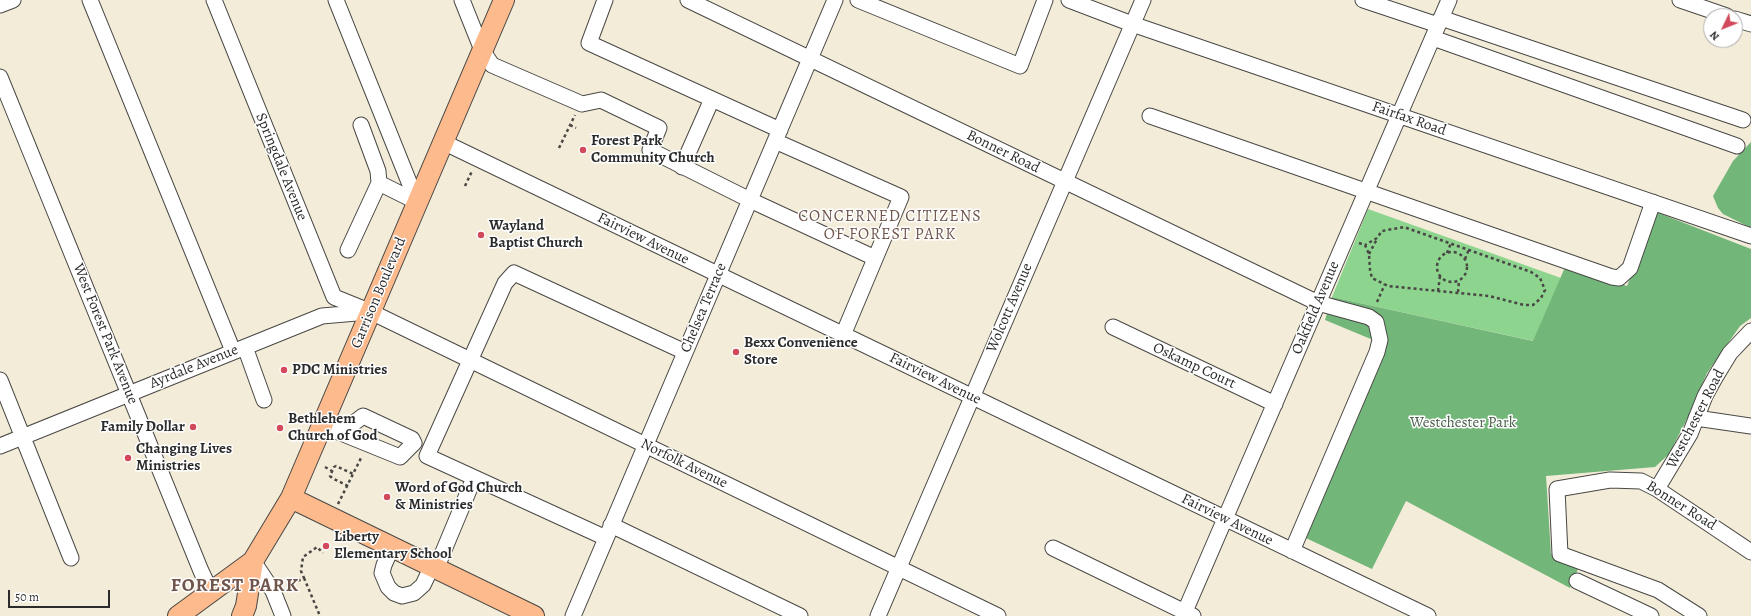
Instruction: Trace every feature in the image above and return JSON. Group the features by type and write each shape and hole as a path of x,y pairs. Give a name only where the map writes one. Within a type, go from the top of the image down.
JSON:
{"main road":[{"name":"Garrison Boulevard","path":"178,616 253,561 291,498 504,0"},
{"path":"291,498 534,616"},
{"path":"242,616 246,606 253,561"}],"street":[{"path":"0,5 13,0"},
{"path":"90,0 239,349 264,400"},
{"name":"Springdale Avenue","path":"214,0 334,297 370,312"},
{"path":"336,0 417,202"},
{"path":"462,0 482,50 492,65 582,104 601,100 659,128 650,150 750,200 875,258"},
{"path":"605,0 589,42 712,98 778,135 901,197 843,335"},
{"name":"Bonner Road","path":"688,0 1318,303 1369,317 1376,322 1380,340 1377,352 1292,550"},
{"name":"Chelsea Terrace","path":"573,616 835,0"},
{"path":"858,0 1020,66 1045,0"},
{"name":"Fairfax Road","path":"1069,0 1132,24 1751,236"},
{"name":"Wolcott Avenue","path":"878,616 1143,0"},
{"path":"1363,0 1437,27 1737,146"},
{"name":"Oakfield Avenue","path":"1187,615 1225,519 1398,115 1449,0"},
{"path":"1680,0 1701,3 1711,8"},
{"path":"1437,27 1743,120"},
{"name":"West Forest Park Avenue","path":"0,77 201,571 211,592"},
{"path":"682,167 712,98"},
{"path":"1150,116 1612,277 1619,278 1630,268 1653,202"},
{"path":"348,250 379,183 378,171 361,125"},
{"name":"Fairview Avenue","path":"443,142 1428,616"},
{"path":"379,183 417,202"},
{"path":"685,352 514,273 505,283 427,456 474,478 609,531 800,616"},
{"name":"Ayrdale Avenue","path":"1,444 322,316 370,312"},
{"name":"Norfolk Avenue","path":"370,312 998,616"},
{"name":"Oskamp Court","path":"1113,327 1275,404"},
{"name":"Westchester Road","path":"1657,489 1681,451 1705,396 1716,376 1730,353 1751,331"},
{"path":"0,380 71,558"},
{"path":"1696,418 1751,426"},
{"path":"322,424 341,432"},
{"path":"392,547 382,573 388,587 394,593 402,596 414,593 423,585 434,568 474,478"},
{"name":"Bonner Road","path":"1699,616 1658,590 1560,554 1557,489 1610,480 1626,479 1641,481 1657,489 1751,552"},
{"path":"1053,548 1187,615"},
{"path":"253,561 273,591 283,616"},
{"path":"1578,581 1652,616"}],"path":[{"path":"559,148 576,112"},
{"path":"570,125 576,128"},
{"path":"465,186 473,171"},
{"path":"1353,241 1365,245 1369,254 1372,278 1385,284 1489,296 1524,305 1533,305 1541,298 1545,290 1540,278 1531,272 1470,249 1404,227 1382,231 1369,254"},
{"path":"1365,245 1377,238"},
{"path":"1438,291 1440,276 1438,272 1438,262 1447,254 1451,243"},
{"path":"1458,292 1459,280 1466,272 1465,260 1470,249"},
{"path":"1447,254 1455,253 1465,260"},
{"path":"1440,276 1448,282 1459,280"},
{"path":"1378,302 1385,284"},
{"path":"336,508 362,458"},
{"path":"348,486 332,478 330,476 332,471 336,466 354,474"},
{"path":"325,467 332,471"},
{"path":"320,616 301,571 303,557 317,547 323,553"},
{"path":"287,586 304,578"}],"green space":[{"path":"1751,142 1751,228 1723,214 1718,208 1713,196 1733,161"},
{"path":"1368,209 1561,278 1534,341 1332,297"},
{"name":"Westchester Park","path":"1656,212 1751,249 1751,318 1740,326 1707,373 1688,417 1669,454 1655,467 1546,476 1551,554 1578,569 1570,588 1406,501 1372,569 1293,532 1378,342 1325,320 1332,297 1533,341 1566,265 1627,286"}],"place":[{"name":"Forest Park Community Church","path":"583,150"},
{"name":"Wayland Baptist Church","path":"481,235"},
{"name":"Bexx Convenience Store","path":"736,352"},
{"name":"PDC Ministries","path":"284,370"},
{"name":"Family Dollar","path":"193,427"},
{"name":"Bethlehem Church of God","path":"280,428"},
{"name":"Changing Lives Ministries","path":"128,458"},
{"name":"Word of God Church & Ministries","path":"387,497"},
{"name":"Liberty Elementary School","path":"326,546"}],"district":[{"name":"CONCERNED CITIZENS OF FOREST PARK","path":"890,226"},
{"name":"FOREST PARK","path":"235,586"}]}
